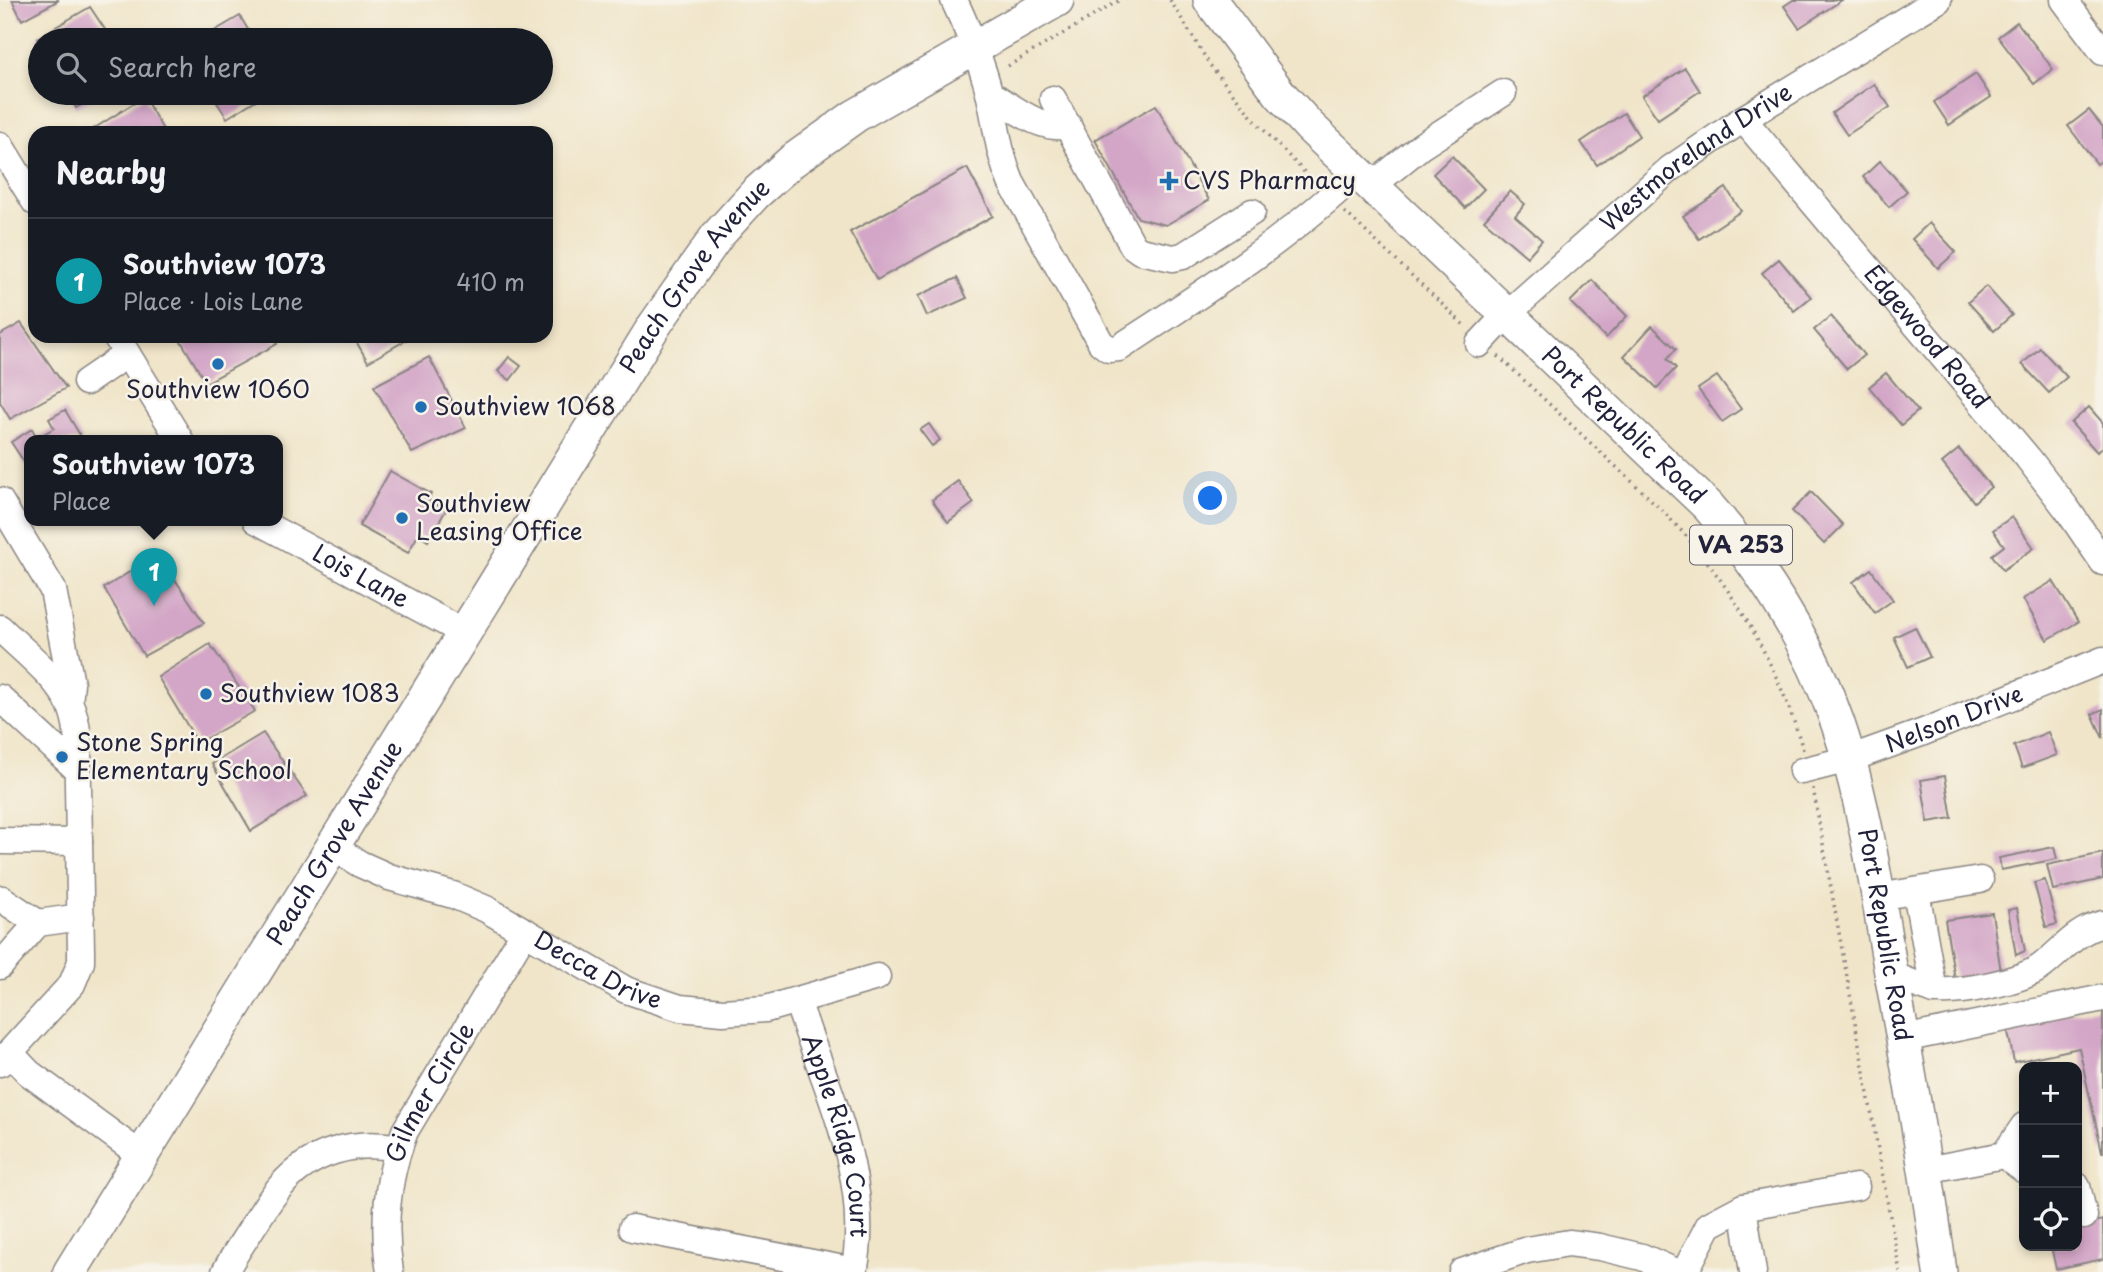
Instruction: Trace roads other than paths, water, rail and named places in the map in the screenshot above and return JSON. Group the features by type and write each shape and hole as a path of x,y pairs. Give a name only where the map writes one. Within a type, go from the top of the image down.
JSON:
{"main road":[{"name":"Peach Grove Avenue","path":"70,1272 664,310 700,257 727,224 767,183 806,150 855,116 1057,0"},
{"name":"Port Republic Road","path":"1210,0 1280,94 1309,126 1683,480 1742,546 1776,595 1804,644 1834,713 1863,814 1926,1170 1940,1272"}],"street":[{"path":"954,0 975,47 1008,175 1103,345 1112,350 1205,292 1331,199 1422,146 1503,93"},
{"name":"Westmoreland Drive","path":"1481,343 1507,314 1670,169 1743,119 1938,0"},
{"path":"2064,0 2103,52"},
{"path":"989,93 1038,121 1059,127 1068,125"},
{"path":"1053,99 1133,246 1140,251 1173,258 1183,256 1252,212"},
{"name":"Edgewood Road","path":"1743,119 2028,458 2103,562"},
{"path":"0,146 28,191"},
{"path":"1183,256 1205,292"},
{"path":"86,382 122,345 177,435"},
{"path":"0,501 53,590 71,684 69,703"},
{"name":"Lois Lane","path":"267,526 465,633"},
{"path":"0,628 60,687 76,722 79,743 81,962 72,984 5,1058 142,1156"},
{"name":"Nelson Drive","path":"1806,771 1921,733 2103,660"},
{"path":"0,698 78,770"},
{"path":"0,841 79,842"},
{"name":"Decca Drive","path":"333,847 360,864 389,877 470,901 626,990 667,1004 709,1012 766,1009 877,977"},
{"path":"1878,897 1980,880"},
{"path":"1916,891 1934,990"},
{"path":"0,900 38,923"},
{"path":"0,966 38,923 80,917"},
{"path":"1892,975 1934,990 2006,982 2025,976 2042,966 2081,931 2103,924"},
{"name":"Gilmer Circle","path":"390,1272 386,1214 389,1186 405,1131 525,931"},
{"path":"1903,1040 2103,998"},
{"name":"Apple Ridge Court","path":"797,1000 849,1153 856,1182 860,1227 854,1272"},
{"path":"1926,1170 2014,1163 2019,1144"},
{"path":"225,1272 275,1193 303,1166 321,1156 349,1147 379,1145 399,1148"},
{"path":"1685,1272 1709,1225 1743,1207 1856,1187"},
{"path":"2077,1188 2084,1216"},
{"path":"1743,1207 1753,1272"},
{"path":"632,1228 854,1272"},
{"path":"1462,1272 1527,1250 1569,1243 1642,1257 1676,1272"}],"place":[{"name":"CVS Pharmacy","path":"1169,181"},
{"name":"Southview 1060","path":"218,364"},
{"name":"Southview 1068","path":"421,407"},
{"name":"Southview Leasing Office","path":"402,518"},
{"name":"Southview 1073","path":"154,606"},
{"name":"Southview 1083","path":"206,694"},
{"name":"Stone Spring Elementary School","path":"62,757"}]}
